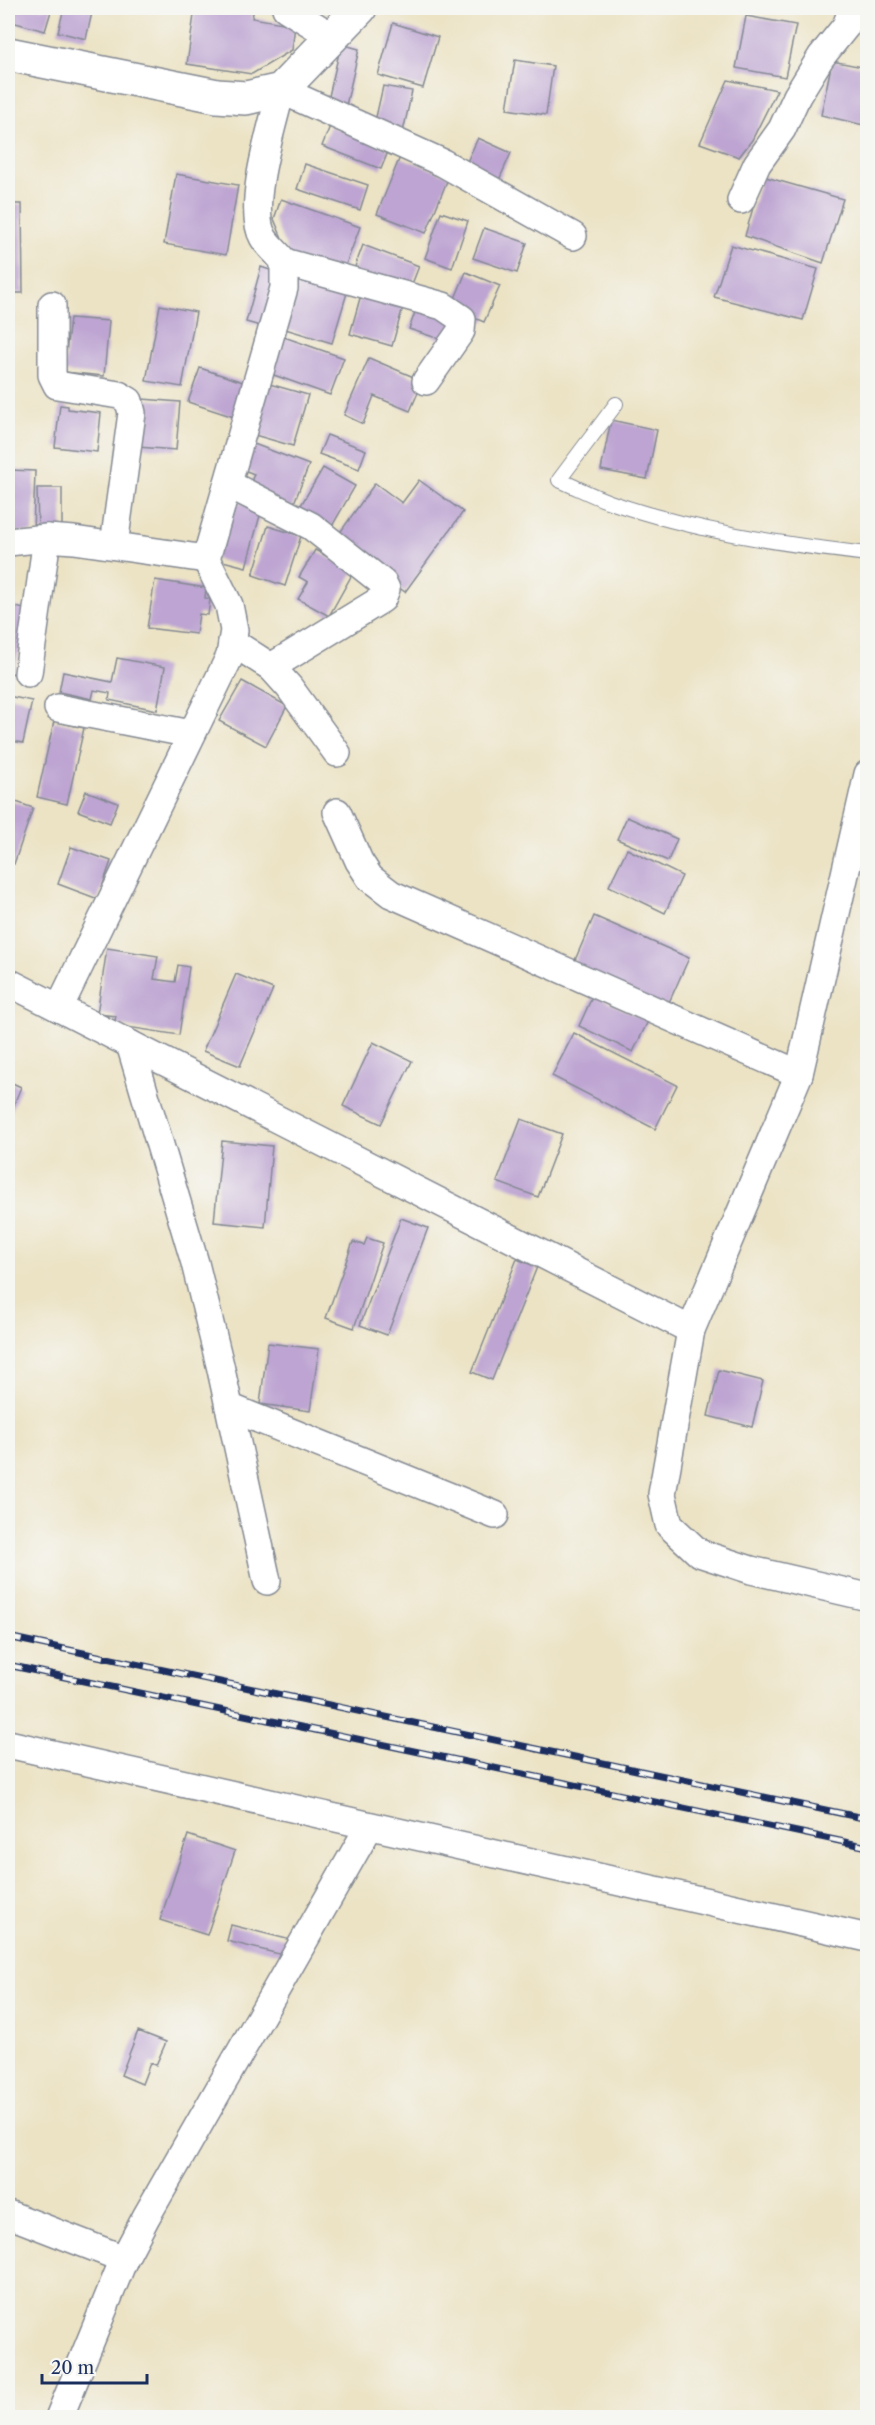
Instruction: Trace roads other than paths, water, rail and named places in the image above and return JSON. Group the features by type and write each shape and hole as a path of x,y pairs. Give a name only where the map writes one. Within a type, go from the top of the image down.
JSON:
{"street":[{"path":"286,8 331,36"},
{"path":"8,54 217,96 246,98 281,90 360,8"},
{"path":"741,200 757,164 782,129 797,96 821,57 846,26 853,8"},
{"path":"281,90 443,163 573,236"},
{"path":"281,90 258,194 256,218 263,238 284,262 443,306 455,312 462,319 461,331 426,381"},
{"path":"59,1008 230,656 234,630 229,605 206,559 284,288 284,262"},
{"path":"52,305 52,375 57,385 119,395 129,401 132,413 114,545"},
{"path":"228,484 311,526 383,584 386,589 386,595 382,599 271,666"},
{"path":"8,542 47,538 114,545 206,559"},
{"path":"28,674 47,538"},
{"path":"232,642 271,666 337,753"},
{"path":"58,708 191,734"},
{"path":"866,786 799,1074 691,1330 662,1494 669,1526 699,1553 751,1570 867,1597"},
{"path":"337,812 359,861 370,878 391,894 799,1074"},
{"path":"8,982 691,1330"},
{"path":"130,1044 195,1263 230,1407 267,1581"},
{"path":"230,1407 495,1515"},
{"path":"8,1744 867,1938"},
{"path":"58,2418 124,2259 369,1827"},
{"path":"8,2214 124,2259"}],"lane":[{"path":"616,404 559,480 610,502 680,523 793,545 867,554"}],"railway":[{"path":"8,1637 868,1819"},
{"path":"8,1665 868,1847"}]}
